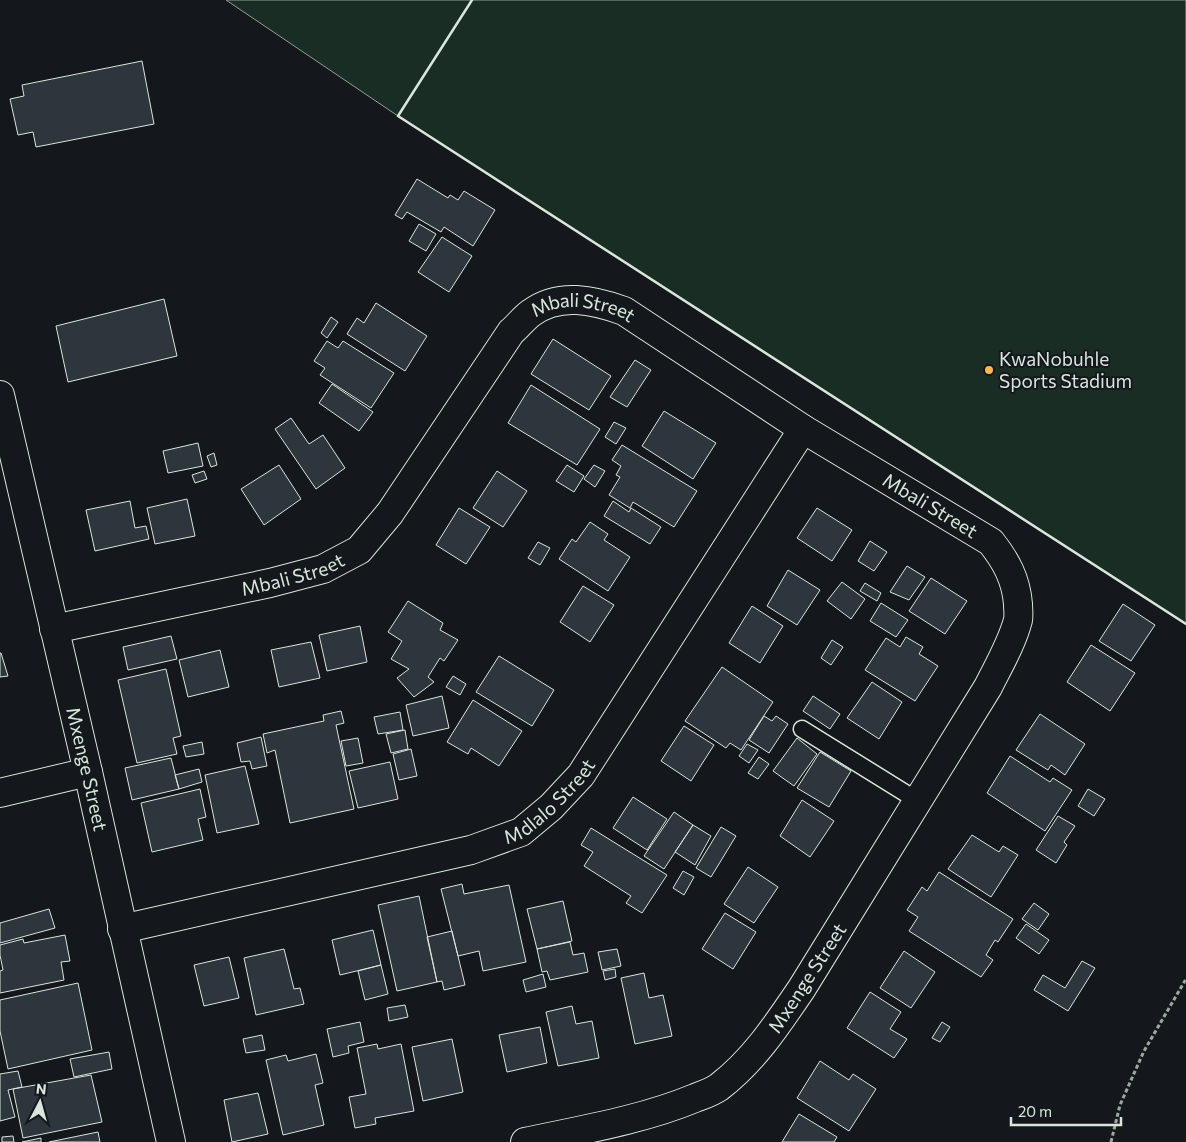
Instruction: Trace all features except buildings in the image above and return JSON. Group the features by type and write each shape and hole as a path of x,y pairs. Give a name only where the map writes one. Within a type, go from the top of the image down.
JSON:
{"street":[{"name":"Mbali Street","path":"54,630 270,583 323,569 359,550 390,513 511,332 532,313 552,303 576,299 600,302 624,311 803,429 991,542 1003,556 1012,573 1017,593 1019,617 1011,641 988,687"},
{"name":"Mxenge Street","path":"0,395 88,772 171,1142"},
{"name":"Mdlalo Street","path":"122,929 471,850 521,832 551,808 581,775 803,429"},
{"name":"Mxenge Street","path":"525,1142 594,1128 675,1106 717,1089 746,1064 770,1036 802,988 988,687"},
{"path":"0,793 88,772"}],"lane":[{"path":"802,729 918,801"}],"path":[{"path":"1111,1142 1120,1105 1144,1051 1186,978"}],"green space":[{"name":"KwaNobuhle Sports Stadium","path":"226,0 1186,0 1186,624 398,116"}],"wall":[{"path":"472,0 398,116 1186,624"}],"place":[{"name":"KwaNobuhle Sports Stadium","path":"989,370"}]}
